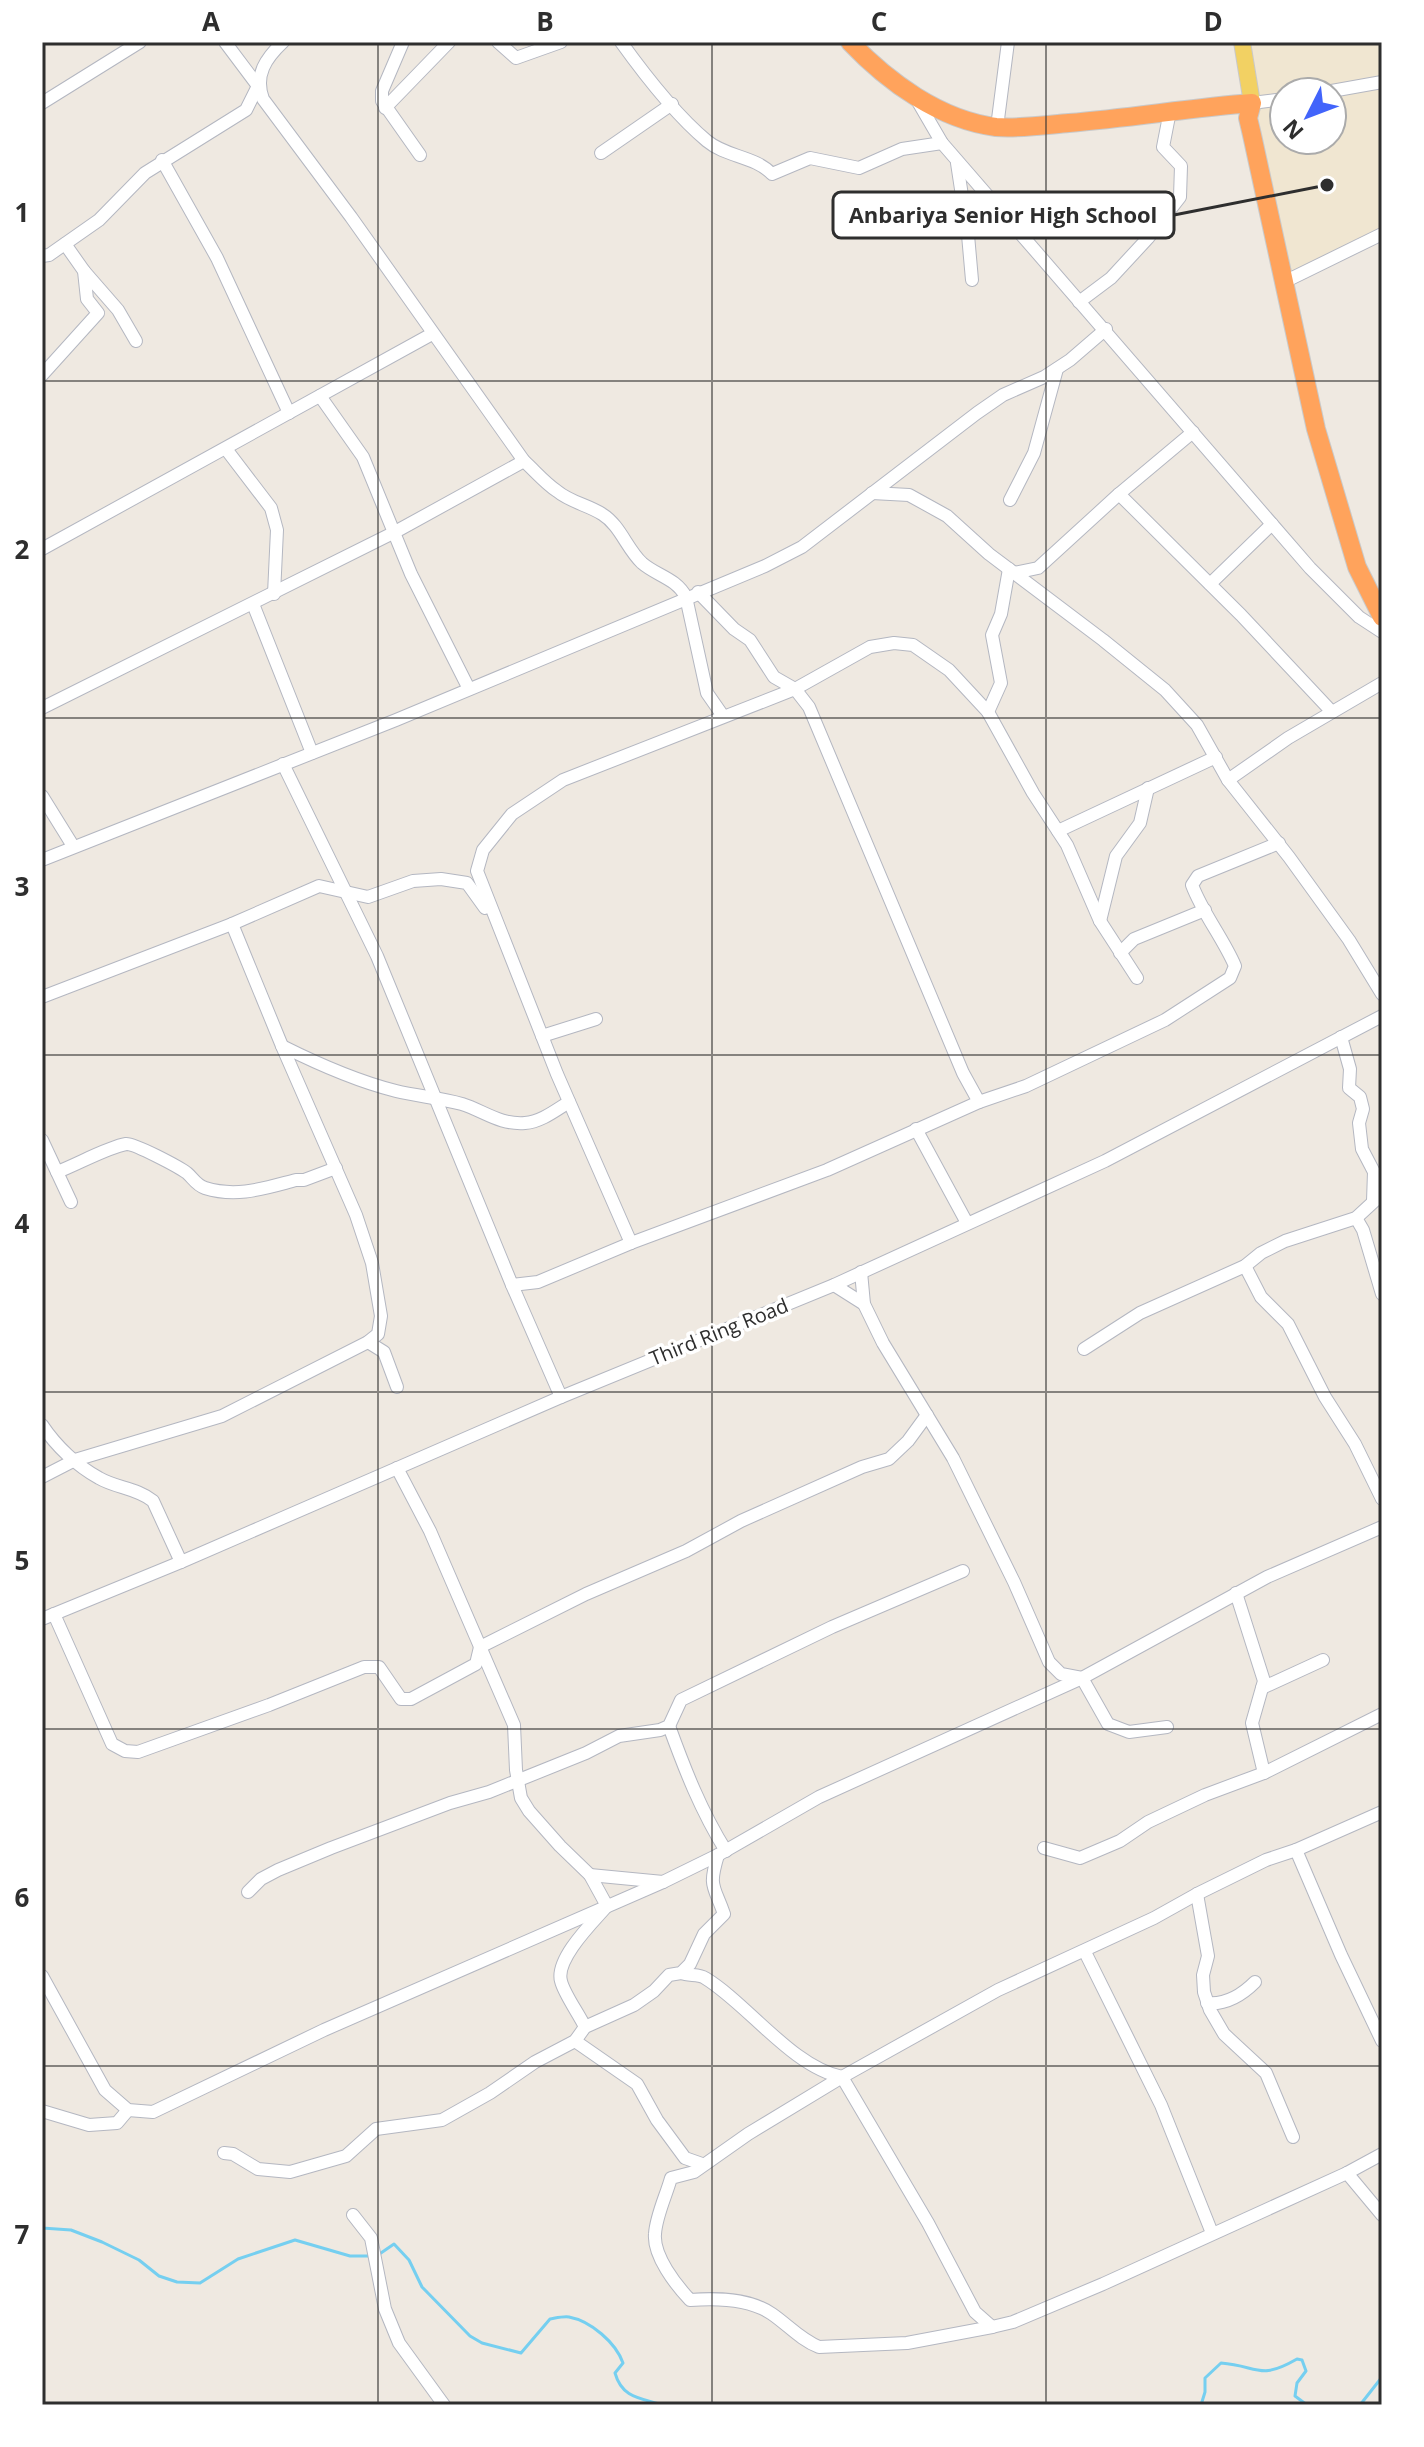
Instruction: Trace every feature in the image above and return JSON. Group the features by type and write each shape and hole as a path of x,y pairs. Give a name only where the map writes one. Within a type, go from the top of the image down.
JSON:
{"highway":[{"path":"850,42 891,80 914,95 968,121 997,127 1123,118 1252,103 1248,118 1316,429 1357,567 1382,617"}],"main road":[{"path":"1242,42 1252,103"}],"street":[{"path":"42,103 140,42"},
{"path":"225,42 258,86 274,116 351,217 524,461 556,491 602,514 614,525 639,560 692,594 750,640 774,677 795,689 809,707 963,1073 979,1102"},
{"path":"42,256 49,255 99,220 162,160 219,130 246,110 258,86 265,59 283,42"},
{"path":"403,42 382,91 385,108 420,155"},
{"path":"385,108 449,42"},
{"path":"498,42 516,58 561,42"},
{"path":"621,42 709,143 762,164 772,174 810,158 859,168 902,149 942,143"},
{"path":"997,127 1008,42"},
{"path":"1348,88 1382,82"},
{"path":"914,95 942,143 1310,568 1359,617 1382,632"},
{"path":"1252,103 1268,101"},
{"path":"601,153 672,104"},
{"path":"1079,302 1111,278 1180,197 1181,166 1163,147 1170,111"},
{"path":"162,160 217,258 289,413"},
{"path":"957,160 972,280"},
{"path":"968,235 980,220 1000,211"},
{"path":"1282,283 1382,234"},
{"path":"65,244 118,310 136,341"},
{"path":"42,375 98,313 87,299 84,271"},
{"path":"42,860 312,753 765,566 802,547 1003,395 1057,369 1106,329"},
{"path":"42,549 432,334"},
{"path":"1010,500 1034,453 1057,369"},
{"path":"320,396 363,457 411,574 469,689"},
{"path":"1033,586 1038,568 1193,432"},
{"path":"226,449 271,508 277,530 274,594"},
{"path":"42,708 395,532 524,461"},
{"path":"900,473 909,495"},
{"path":"872,493 909,495 947,516 989,554 1165,690 1197,725 1228,780 1279,843 1349,940 1382,994"},
{"path":"1119,494 1332,712"},
{"path":"1210,584 1272,524"},
{"path":"1012,571 1038,568"},
{"path":"988,712 1001,683 992,635 1012,571"},
{"path":"692,594 697,656 707,693 723,716"},
{"path":"253,604 312,753"},
{"path":"631,1243 569,1102 477,871 483,850 512,814 563,780 795,689 870,647 894,643 913,645 949,670 988,712 1033,793 1067,845 1100,921 1137,978"},
{"path":"1228,780 1288,738 1382,683"},
{"path":"1058,831 1216,757"},
{"path":"283,764 377,956 561,1397"},
{"path":"1100,921 1116,856 1140,823 1148,788"},
{"path":"42,796 73,846"},
{"path":"512,1285 538,1282 631,1243 814,1175 979,1102 1026,1086 1165,1020 1230,978 1235,966 1192,885 1198,876 1279,843"},
{"path":"319,886 330,859"},
{"path":"42,997 232,924 319,886 368,897 413,881 441,879 467,883 496,923"},
{"path":"1120,953 1134,939 1205,910"},
{"path":"42,1477 75,1460 222,1416 368,1342 378,1334 380,1294 360,1227 232,924"},
{"path":"1378,1018 1382,1032"},
{"name":"Third Ring Road","path":"48,1616 181,1562 561,1397 834,1285 1105,1161 1378,1018"},
{"path":"542,1036 596,1019"},
{"path":"1084,1349 1140,1313 1245,1266 1261,1253 1285,1241 1356,1218 1378,1198 1374,1172 1362,1149 1359,1123 1363,1109 1360,1097 1349,1088 1350,1069 1341,1037"},
{"path":"282,1046 316,1064 392,1090 466,1105 497,1120 511,1123 530,1123 569,1102"},
{"path":"297,1079 316,1064"},
{"path":"916,1129 967,1223"},
{"path":"42,1140 71,1202"},
{"path":"57,1172 126,1144 140,1146 189,1174 203,1188 232,1193 246,1193 304,1180 336,1168"},
{"path":"1356,1218 1363,1230 1382,1294"},
{"path":"1245,1266 1261,1297 1288,1324 1382,1499"},
{"path":"861,1272 864,1304 883,1343 953,1458 1049,1662 1061,1674 1082,1678 1108,1724 1129,1732 1167,1727"},
{"path":"521,1305 538,1282"},
{"path":"834,1285 864,1304"},
{"path":"368,1342 384,1352 397,1387"},
{"path":"480,1647 586,1594 674,1557 741,1521 862,1467 889,1459 908,1441 927,1415"},
{"path":"42,1425 55,1444 99,1479 145,1494 153,1501 181,1562"},
{"path":"397,1468 430,1531 514,1725 521,1798 529,1811 590,1875 607,1906"},
{"path":"42,1976 105,2090 128,2110 153,2112 324,2030 663,1882 722,1853 819,1797 1082,1678 1267,1577 1382,1527"},
{"path":"248,1892 261,1879 278,1870 450,1803 520,1780 619,1736 669,1726 681,1700 832,1627 963,1571"},
{"path":"1236,1593 1264,1681 1252,1723 1264,1773"},
{"path":"48,1616 112,1744 125,1751 138,1752 364,1667 379,1667 401,1699 411,1699 476,1664 480,1647"},
{"path":"1262,1688 1323,1660"},
{"path":"1044,1848 1080,1858 1120,1841 1148,1822 1205,1795 1264,1773 1382,1714"},
{"path":"224,2153 233,2154 258,2169 290,2172 346,2156 376,2129 442,2120 575,2041 585,2027 634,2005 669,1975 685,1968 704,1934 724,1914 712,1882 722,1853 687,1776 669,1726"},
{"path":"1382,1812 1266,1860 1085,1952 998,1990 842,2077 702,2164 694,2172 671,2178 654,2235 659,2253 676,2285 690,2300 721,2297 768,2311 809,2343 819,2347 907,2343 1013,2322 1347,2173 1382,2154"},
{"path":"1296,1850 1382,2041"},
{"path":"590,1875 663,1882"},
{"path":"1197,1894 1208,1956 1203,1984 1207,2003 1218,2027 1266,2073 1293,2137"},
{"path":"585,2027 561,1982 560,1968 607,1906"},
{"path":"699,1943 703,1975"},
{"path":"1085,1952 1161,2105 1212,2233"},
{"path":"685,1968 703,1975 827,2074 842,2077 921,2211 975,2312 992,2327"},
{"path":"1207,2003 1233,1999 1255,1982"},
{"path":"575,2041 637,2084 657,2120 685,2158 702,2164"},
{"path":"42,2111 89,2125 117,2123 128,2110"},
{"path":"1347,2173 1382,2215"},
{"path":"353,2215 371,2238 385,2309 399,2343 444,2405"}],"shaded area":[{"path":"1244,42 1382,42 1382,231 1289,275"}],"waterway":[{"path":"42,2228 71,2230 102,2242 139,2260 159,2276 177,2282 200,2283 238,2259 295,2240 350,2256 370,2256"},
{"path":"378,2255 394,2244 409,2260 422,2287 470,2336 482,2343 521,2353 550,2319 567,2317 586,2323 609,2341 620,2355 623,2363 615,2373 622,2388 633,2396 663,2405"},
{"path":"1201,2405 1205,2378 1221,2363 1266,2371 1297,2359 1302,2360 1306,2371 1297,2383 1295,2396 1307,2405"},
{"path":"1360,2405 1382,2377"}],"place":[{"name":"Anbariya Senior High School","path":"1327,185"}]}
